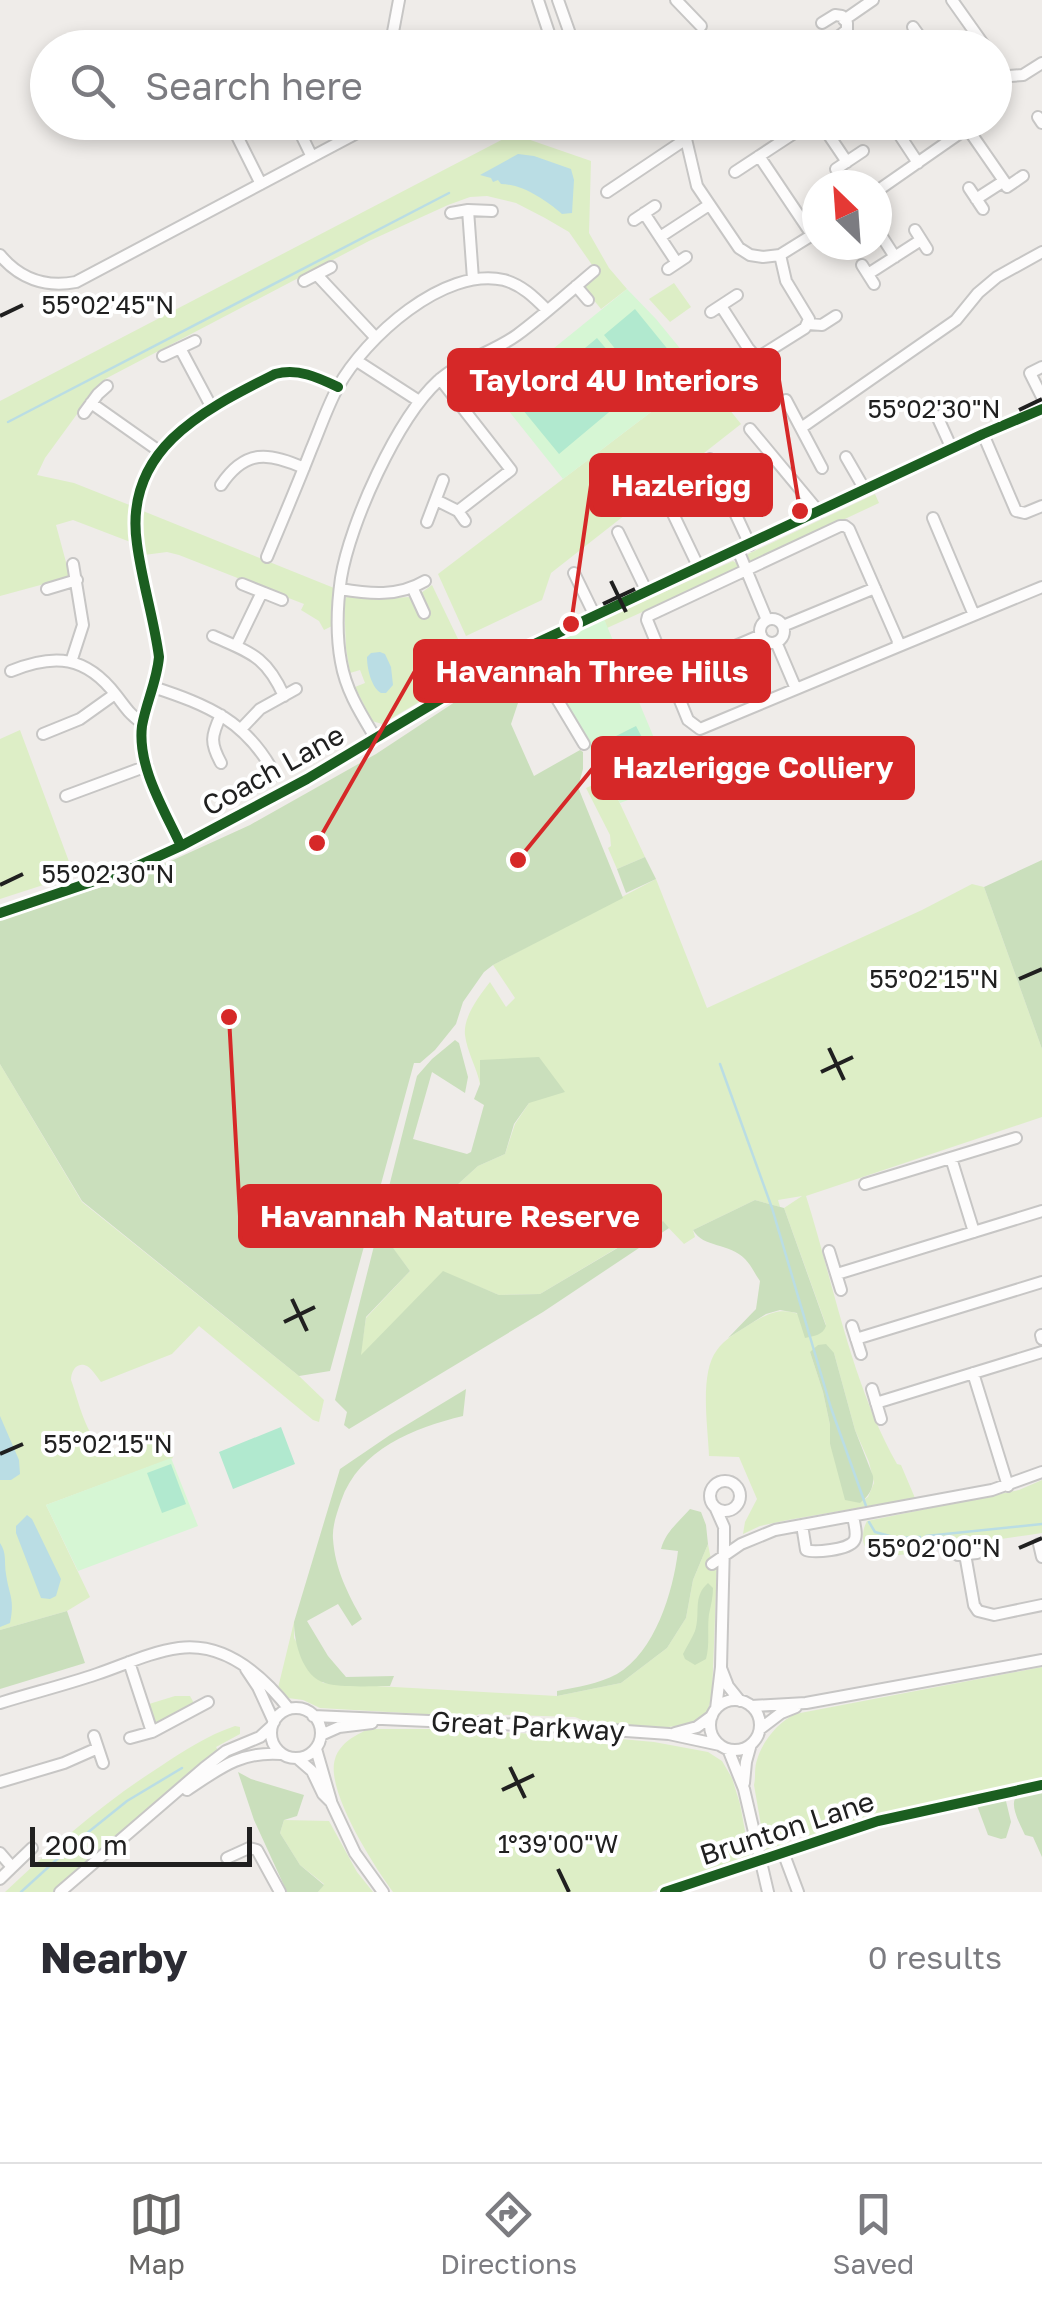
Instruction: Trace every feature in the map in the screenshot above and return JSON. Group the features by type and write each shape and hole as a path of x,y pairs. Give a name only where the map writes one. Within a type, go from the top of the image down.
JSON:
{"street":[{"path":"393,30 399,0"},
{"path":"538,0 548,30"},
{"path":"558,0 569,30"},
{"path":"676,0 695,11 701,26"},
{"path":"844,20 873,0"},
{"path":"952,0 973,30"},
{"path":"822,23 835,15 842,16 847,30"},
{"path":"1012,74 1023,75 1042,63"},
{"path":"239,140 261,184"},
{"path":"304,140 312,156"},
{"path":"0,254 13,271 32,280 59,285 76,282 343,140"},
{"path":"609,186 684,140"},
{"path":"686,140 697,186 739,248 763,257 780,255 802,241"},
{"path":"735,172 784,140"},
{"path":"832,140 847,162"},
{"path":"902,140 918,163"},
{"path":"892,181 952,140"},
{"path":"980,140 1008,186 1023,176"},
{"path":"836,169 863,152"},
{"path":"759,156 802,217"},
{"path":"969,188 980,204 1004,181"},
{"path":"655,206 639,216 660,237 677,263"},
{"path":"660,237 709,206"},
{"path":"468,210 474,279"},
{"path":"451,214 492,211"},
{"path":"868,274 921,240"},
{"path":"801,428 956,320 997,277 1042,252"},
{"path":"780,255 786,281 809,318 808,324"},
{"path":"304,281 330,267"},
{"path":"376,739 349,691 338,642 345,560 380,469 418,401 440,379 519,334 594,271"},
{"path":"317,275 376,338"},
{"path":"268,557 338,386 388,327 432,295 474,279 509,282 526,290 547,310"},
{"path":"576,286 588,300"},
{"path":"737,295 716,309 755,362 808,324 822,325 836,316"},
{"path":"163,356 194,341"},
{"path":"180,348 212,408"},
{"path":"357,361 418,401"},
{"path":"1042,367 1030,373 1042,397"},
{"path":"181,846 147,766 142,734 159,657 136,544 135,524 142,486 159,451 188,423 265,379 285,372 312,375 338,386"},
{"path":"436,500 461,516 511,470 440,379"},
{"path":"84,413 107,386"},
{"path":"786,400 822,468"},
{"path":"91,403 159,451"},
{"name":"Coach Lane","path":"0,912 133,868 181,846 307,780 544,640 1042,409"},
{"path":"937,416 952,449"},
{"path":"750,429 819,512"},
{"path":"983,434 1016,511 1026,513 1042,506"},
{"path":"222,486 256,457 278,457 304,468"},
{"path":"846,457 865,490"},
{"path":"710,459 750,544"},
{"path":"427,522 444,480"},
{"path":"664,495 699,568"},
{"path":"934,518 974,615"},
{"path":"897,644 845,526 650,614 647,620 692,725 700,729 1042,586"},
{"path":"618,532 647,592"},
{"path":"738,550 767,620"},
{"path":"72,662 83,625 73,564"},
{"path":"574,572 595,616"},
{"path":"47,589 77,580"},
{"path":"340,589 389,594 425,581"},
{"path":"242,584 282,600"},
{"path":"413,588 424,613"},
{"path":"783,626 875,588"},
{"path":"236,646 262,592"},
{"path":"767,620 783,626 782,638 776,642 761,635 762,624 767,620"},
{"path":"670,674 761,635"},
{"path":"213,636 266,663 284,696"},
{"path":"544,640 552,661 548,684 584,744"},
{"path":"776,642 796,689"},
{"path":"12,671 48,660 86,667 143,723"},
{"path":"153,687 222,715 258,748 275,775"},
{"path":"241,729 260,709 296,689"},
{"path":"43,734 80,720 115,694"},
{"path":"60,709 66,725"},
{"path":"222,715 212,746 222,763"},
{"path":"66,796 147,766"},
{"path":"865,1184 1016,1138"},
{"path":"951,1158 974,1232"},
{"path":"836,1274 1042,1211"},
{"path":"829,1251 841,1290"},
{"path":"856,1339 1042,1282"},
{"path":"852,1326 861,1354"},
{"path":"876,1403 1042,1352"},
{"path":"973,1373 1008,1486"},
{"path":"872,1389 881,1419"},
{"path":"712,1564 759,1536 802,1524 1008,1486 1042,1472"},
{"path":"724,1527 710,1501 710,1491 720,1481 732,1482 740,1500 724,1527 721,1667 711,1731 724,1747 744,1789 768,1892"},
{"path":"716,1509 734,1508"},
{"path":"802,1524 806,1550 815,1552 851,1544 856,1536 853,1516"},
{"path":"1038,1544 1042,1557"},
{"path":"967,1554 978,1611 994,1615 1042,1605"},
{"path":"0,1703 188,1647 212,1651 262,1677 289,1709 260,1737 226,1751 60,1892"},
{"name":"Great Parkway","path":"669,1734 698,1727 727,1702 806,1703 1042,1660"},
{"path":"129,1662 152,1732"},
{"path":"721,1667 728,1686 758,1716 760,1729"},
{"path":"246,1668 272,1724 272,1742 282,1754"},
{"path":"130,1738 191,1715 208,1702"},
{"name":"Great Parkway","path":"289,1709 305,1710 314,1716 669,1734 741,1750 781,1713 806,1703"},
{"path":"296,1758 316,1749 321,1735 314,1716"},
{"name":"Great Parkway","path":"321,1735 339,1727 388,1720"},
{"path":"0,1782 64,1763 96,1742 104,1763"},
{"path":"744,1789 751,1744"},
{"path":"316,1749 331,1802 356,1853 383,1892"},
{"path":"143,1820 227,1764 262,1752 296,1758 312,1771 322,1794 331,1802"},
{"name":"Brunton Lane","path":"798,1892 779,1854 878,1820 1042,1785"},
{"path":"0,1878 32,1848"},
{"path":"227,1858 249,1848 258,1850 280,1892"},
{"path":"0,1854 12,1867"}],"green space":[{"path":"501,140 530,140 591,161 589,233 609,268 627,289 601,309 584,288 585,282 597,272 569,232 516,203 487,196 470,197 369,241 99,384 37,475 74,483 132,506 133,543 73,520 56,525 70,577 0,596 0,401"},
{"path":"674,283 691,307 670,322 649,299"},
{"path":"627,289 701,374 563,479 496,395"},
{"path":"635,309 674,357 642,382 604,335"},
{"path":"597,338 639,387 559,454 518,404"},
{"path":"701,374 741,424 551,573 542,600 466,636 438,574"},
{"path":"875,494 879,503 753,562 747,559 748,554"},
{"path":"143,511 334,588 332,626 324,630 319,621 301,610 304,604 179,555 144,555"},
{"path":"733,561 738,564 737,569 607,628 604,619"},
{"path":"432,585 473,670 382,724 372,721 355,687 365,683 360,670 350,673 344,601 348,595 376,599 409,597 420,616 429,611 421,593"},
{"path":"604,619 673,783 620,803 552,680 552,643"},
{"path":"508,667 528,673 511,724 534,776 580,750 583,752 578,787 623,898 484,972 463,1002 456,1024 435,1050 420,1063 414,1063 330,1371 299,1376 82,1201 0,1064 0,918 138,876 250,825 376,754"},
{"path":"636,726 656,764 627,779 608,740"},
{"path":"20,730 74,875 0,899 0,739"},
{"path":"608,778 645,857 617,869 608,848 610,835 586,788"},
{"path":"645,857 656,879 626,893 617,869"},
{"path":"1042,860 1042,1049 984,887"},
{"path":"656,879 707,1008 972,884 984,887 1042,1049 1042,1117 806,1196 867,1400 915,1498 788,1520 743,1534 757,1499 739,1457 709,1456 706,1386 711,1360 720,1346 747,1326 778,1312 794,1313 826,1325 784,1208 802,1196 778,1200 780,1207 755,1200 693,1230 695,1237 684,1244 662,1221 540,1294 499,1295 443,1272 360,1357 366,1318 410,1271 385,1238 413,1216 434,1206 478,1166 505,1154 515,1124 529,1103 480,1084 466,1041 469,1014 490,982 506,1007 515,998 493,965","holes":["810,1352 834,1353 874,1483 868,1497 859,1503 830,1444 823,1392"]},
{"path":"455,1040 468,1077 465,1093 432,1072 413,1139 471,1152 484,1105 474,1099 480,1084 480,1060 539,1057 565,1092 529,1103 514,1124 505,1154 478,1166 434,1206 385,1237 410,1271 366,1317 361,1355 443,1271 499,1295 540,1294 663,1221 669,1228 543,1312 349,1429 344,1425 347,1412 335,1400 417,1076"},
{"path":"0,1064 82,1202 324,1400 319,1422 313,1420 199,1326 172,1354 101,1382 87,1366 77,1366 71,1380 86,1425 99,1444 117,1450 164,1433 173,1458 46,1505 90,1597 67,1611 0,1630"},
{"path":"755,1200 784,1208 826,1326 818,1335 805,1338 797,1313 780,1310 766,1314 728,1338 756,1309 760,1281 739,1254 703,1240 693,1230"},
{"path":"826,1344 834,1353 855,1430 873,1476 870,1491 860,1503 845,1500 830,1444 823,1392 810,1352"},
{"path":"466,1389 463,1416 390,1444 361,1467 349,1483 335,1520 334,1550 343,1581 362,1619 352,1626 338,1604 307,1621 346,1677 394,1676 390,1686 339,1686 317,1680 301,1658 294,1622 340,1469"},
{"path":"281,1427 295,1464 233,1489 219,1452"},
{"path":"171,1458 198,1526 78,1571 46,1505"},
{"path":"171,1464 186,1504 162,1513 147,1473"},
{"path":"1042,1480 1042,1533 899,1555 875,1554 864,1545 867,1521 1019,1490"},
{"path":"690,1509 701,1512 708,1544 693,1580 686,1618 667,1648 621,1683 557,1696 557,1691 617,1674 642,1651 660,1620 676,1567 678,1551 661,1549 663,1543"},
{"path":"708,1544 712,1565 717,1566 712,1695 708,1710 689,1725 658,1728 592,1724 575,1717 473,1717 320,1708 288,1698 278,1688 294,1622 294,1638 323,1683 557,1696 621,1683 667,1648 686,1618 693,1580"},
{"path":"708,1583 713,1588 707,1653 706,1659 695,1665 683,1654 697,1624 700,1594"},
{"path":"67,1611 85,1663 0,1689 0,1630"},
{"path":"1042,1667 1042,1779 893,1811 804,1840 798,1826 785,1831 790,1847 766,1854 754,1785 756,1766 767,1740 789,1718"},
{"path":"175,1696 190,1696 195,1705 157,1726 153,1724 147,1706"},
{"path":"240,1727 240,1734 216,1747 219,1752 207,1763 53,1892 5,1892 119,1794 188,1749"},
{"path":"369,1729 441,1729 577,1739 588,1736 708,1752 722,1761 732,1778 750,1858 651,1892 393,1892 353,1827 334,1773 340,1748"},
{"path":"238,1772 304,1795 297,1816 284,1820 280,1833 300,1865 324,1885 318,1892 287,1892 254,1820"},
{"path":"1042,1789 1042,1857 1033,1837 1025,1835 1014,1804 1019,1795"},
{"path":"1005,1797 1011,1822 1006,1838 1001,1839 988,1835 976,1803"},
{"path":"284,1820 329,1821 357,1872 373,1892 318,1892 324,1884 300,1865 280,1833"}],"water":[{"path":"518,154 571,169 572,213 562,214 525,190 480,175"},
{"path":"380,652 391,667 393,685 386,693 375,686 368,666 367,657"},
{"path":"0,1416 19,1460 20,1474 11,1480 0,1480"},
{"path":"27,1515 61,1579 56,1596 50,1599 41,1598 16,1533 16,1526"},
{"path":"0,1543 12,1608 10,1623 0,1627"}],"waterway":[{"path":"8,422 449,193"},
{"path":"720,1064 772,1208 831,1408 866,1506"},
{"path":"869,1522 875,1532 897,1538 920,1537"},
{"path":"926,1536 1042,1524"},
{"path":"21,1892 127,1801 182,1768"}],"cycle path":[{"path":"181,846 154,788 142,741 159,657 137,544 136,511 143,482 174,437 222,402 275,374 300,373 338,387"},
{"path":"0,913 133,868 181,846 307,779 528,647 1042,409"},
{"path":"665,1892 878,1821 1042,1785"}],"place":[{"name":"Taylord 4U Interiors","path":"800,511"},
{"name":"Hazlerigg","path":"571,624"},
{"name":"Havannah Three Hills","path":"317,843"},
{"name":"Hazlerigge Colliery","path":"518,860"},
{"name":"Havannah Nature Reserve","path":"229,1017"}]}
